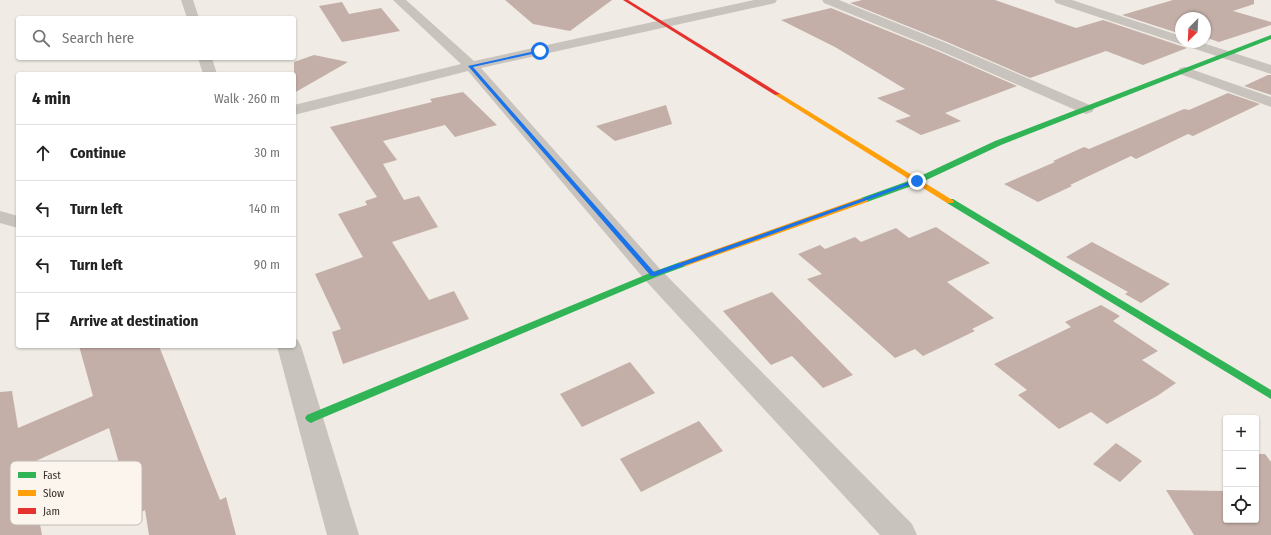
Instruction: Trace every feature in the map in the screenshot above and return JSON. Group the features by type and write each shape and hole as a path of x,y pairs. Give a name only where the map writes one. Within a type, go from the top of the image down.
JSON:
{"street":[{"path":"187,0 192,16"},
{"path":"400,0 471,66 653,274 901,535"},
{"path":"625,0 917,181 1271,395"},
{"path":"296,110 471,66 771,0"},
{"path":"828,0 941,46 1086,109"},
{"path":"1060,0 1175,38"},
{"path":"311,418 653,274 917,181 998,142 1271,37"},
{"path":"1204,48 1271,70"},
{"path":"206,60 209,72"},
{"path":"1185,71 1271,102"},
{"path":"0,217 16,221"},
{"path":"290,348 311,418 343,535"}],"building":[{"path":"505,0 612,0 570,31 533,24"},
{"path":"862,0 995,0 1076,28 1103,20 1175,44 1175,48 1187,48 1143,65 1106,51 1030,78 947,42 850,3"},
{"path":"1173,0 1254,0 1254,4 1233,11 1271,22 1271,25 1219,42 1211,39 1211,12 1175,12 1175,32 1122,15"},
{"path":"342,2 349,14 381,8 400,31 342,42 319,6"},
{"path":"831,8 935,50 1017,86 945,113 961,121 921,135 895,121 911,116 877,98 905,89 835,47 781,20"},
{"path":"314,55 348,62 296,92 296,72 294,72 294,62"},
{"path":"1271,75 1271,95 1244,86"},
{"path":"463,92 497,125 455,137 445,125 383,141 397,160 383,164 404,200 419,196 438,227 392,242 429,300 454,291 469,319 343,364 332,332 341,329 315,274 363,257 338,214 367,205 365,201 377,197 330,127 432,102 430,99"},
{"path":"1228,93 1260,104 1193,136 1188,134 1136,159 1131,156 1038,202 1004,184 1055,162 1053,161 1084,147 1089,149 1184,109 1189,110"},
{"path":"666,105 672,124 615,141 596,126"},
{"path":"936,227 990,263 947,282 994,318 972,329 975,331 923,356 915,349 895,358 807,279 822,274 798,254 820,245 825,249 855,237 861,242 896,228 909,238"},
{"path":"1092,242 1170,284 1141,303 1125,294 1128,292 1066,257"},
{"path":"772,292 853,375 823,388 792,356 771,365 723,311"},
{"path":"1101,305 1120,316 1113,321 1158,351 1142,360 1176,383 1157,396 1107,424 1091,412 1059,429 1018,395 1027,390 994,364 1071,327 1065,322"},
{"path":"80,348 160,348 220,500 226,497 236,535 149,535 145,510 142,512 142,461 118,461 109,428 36,461 10,461 10,525 40,525 42,535 0,535 0,392 12,391 18,428 93,396"},
{"path":"630,362 655,393 582,427 560,394"},
{"path":"699,421 723,451 641,492 620,459"},
{"path":"1116,443 1142,461 1120,482 1093,464"},
{"path":"1259,454 1265,454 1271,462 1271,535 1194,535 1166,490 1223,491 1223,523 1259,523"}],"traffic: fast":[{"path":"864,200 917,181 998,143 1271,37"},
{"path":"950,201 1271,395"},
{"path":"311,418 653,275 683,264"}],"traffic: slow":[{"path":"777,94 950,201"},
{"path":"683,264 864,200"}],"traffic: jam":[{"path":"625,0 777,94"}],"route":[{"path":"540,51 471,66 653,274 917,181"}]}
